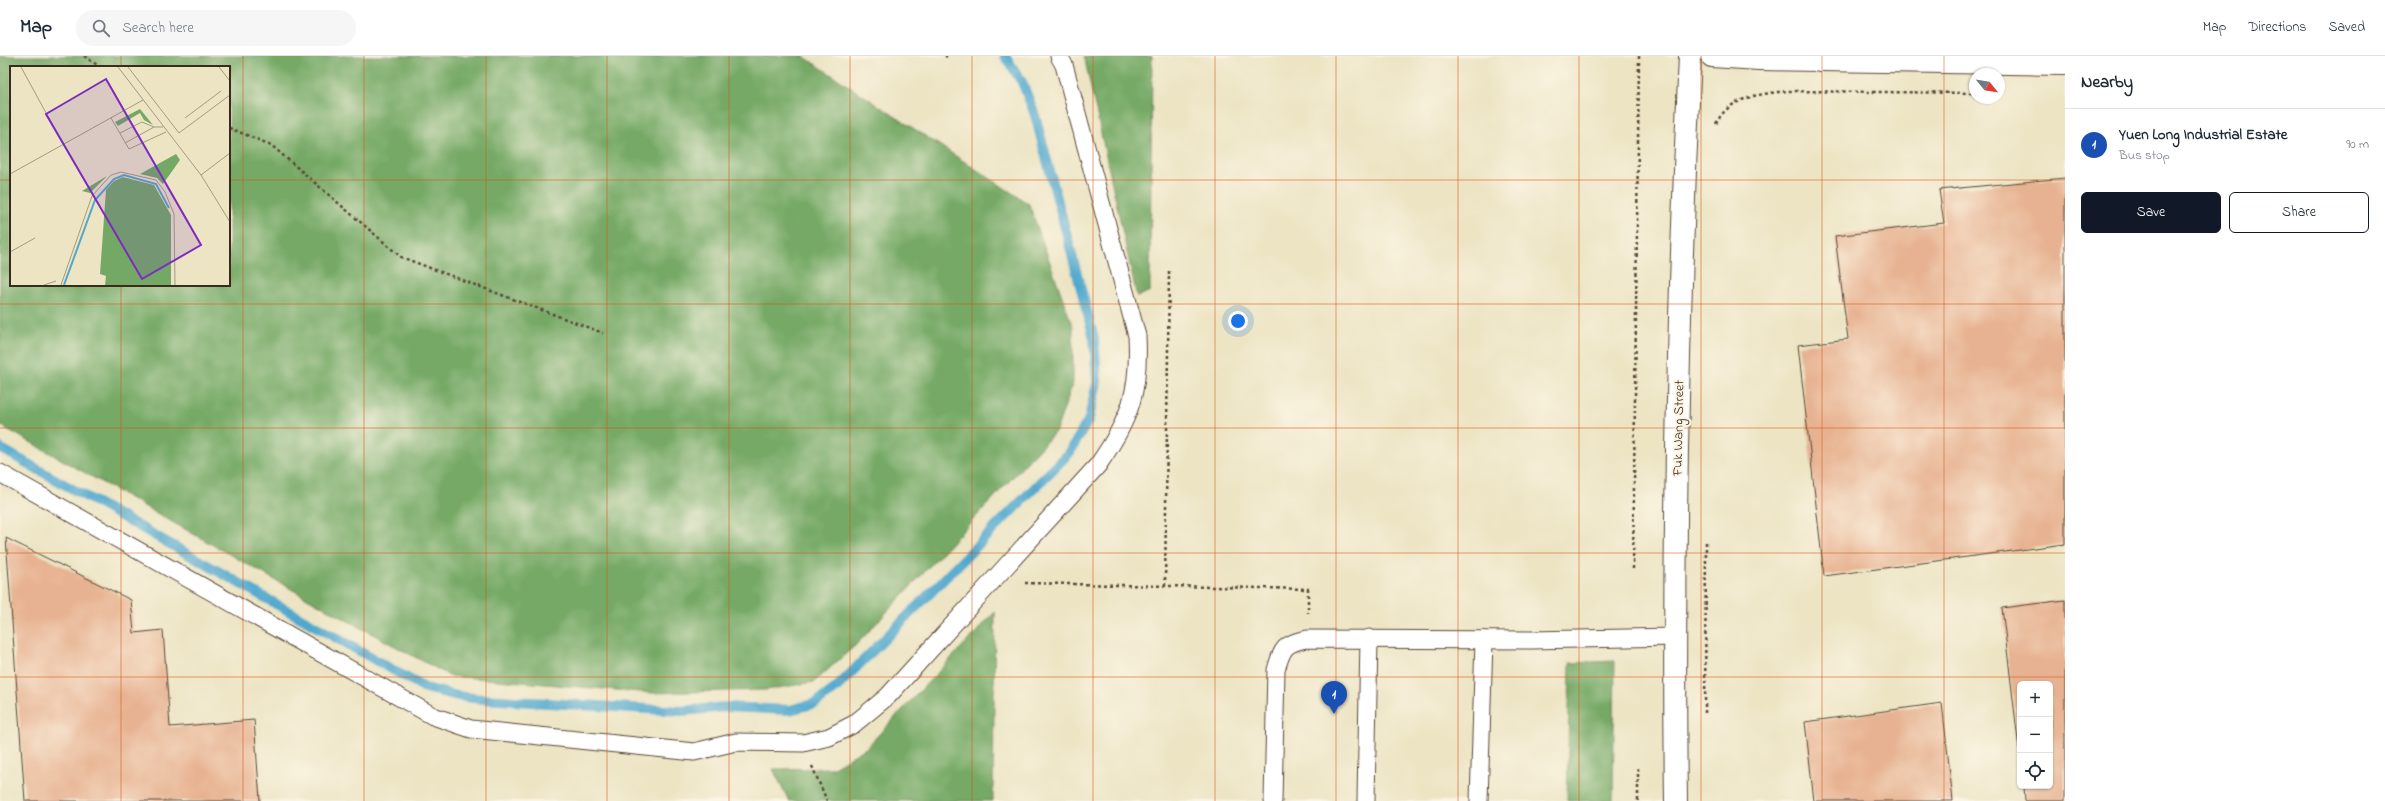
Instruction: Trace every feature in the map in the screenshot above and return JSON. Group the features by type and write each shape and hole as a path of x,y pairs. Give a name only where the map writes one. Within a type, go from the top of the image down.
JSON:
{"street":[{"name":"Fuk Wang Street","path":"1676,801 1674,637 1684,181 1690,56"},
{"path":"1712,56 1766,59 2065,64"}],"lane":[{"path":"0,473 433,716 454,724 496,733 694,752 736,742 803,743 829,738 854,724 888,696 1098,464 1114,442 1125,421 1135,394 1139,365 1137,336 1064,65 1059,56"},
{"path":"1274,801 1276,670 1281,652 1291,642 1307,639 1368,638 1484,640 1674,637"},
{"path":"1366,801 1368,638"},
{"path":"1479,801 1484,640"}],"path":[{"path":"84,56 99,66"},
{"path":"1633,569 1639,56"},
{"path":"1713,131 1718,119 1740,100 1756,94 1786,91 1969,93"},
{"path":"230,128 271,145 402,257 603,333"},
{"path":"1165,586 1169,271"},
{"path":"1705,714 1706,540"},
{"path":"991,582 1308,589 1307,639"},
{"path":"803,743 827,801"},
{"path":"1638,766 1638,801"}],"green space":[{"path":"0,56 803,56 1029,204 1073,327 1073,383 1056,431 857,644 814,682 766,690 652,693 450,676 332,612 0,425"},
{"path":"1084,56 1152,56 1150,291 1137,297"},
{"path":"995,612 993,801 789,801 773,769 832,768 866,748"},
{"path":"1615,661 1613,801 1567,801 1570,663"}],"building":[{"path":"2065,178 2065,544 1824,576 1798,345 1848,339 1835,236 1944,223 1939,190"},
{"path":"6,538 131,600 134,633 163,630 170,727 254,720 260,801 25,801"},
{"path":"2065,600 2065,801 2025,801 2024,789 2053,789 2053,681 2017,681 2017,732 2002,608"},
{"path":"1942,703 1953,801 1814,801 1805,722"}],"waterway":[{"path":"0,448 425,688 458,696 482,699 682,711 726,707 790,710 816,703 836,688 1070,452 1089,419 1097,382 1094,338 1035,115 1022,82 1005,56"}],"place":[{"name":"Yuen Long Industrial Estate","path":"1334,714"}]}
